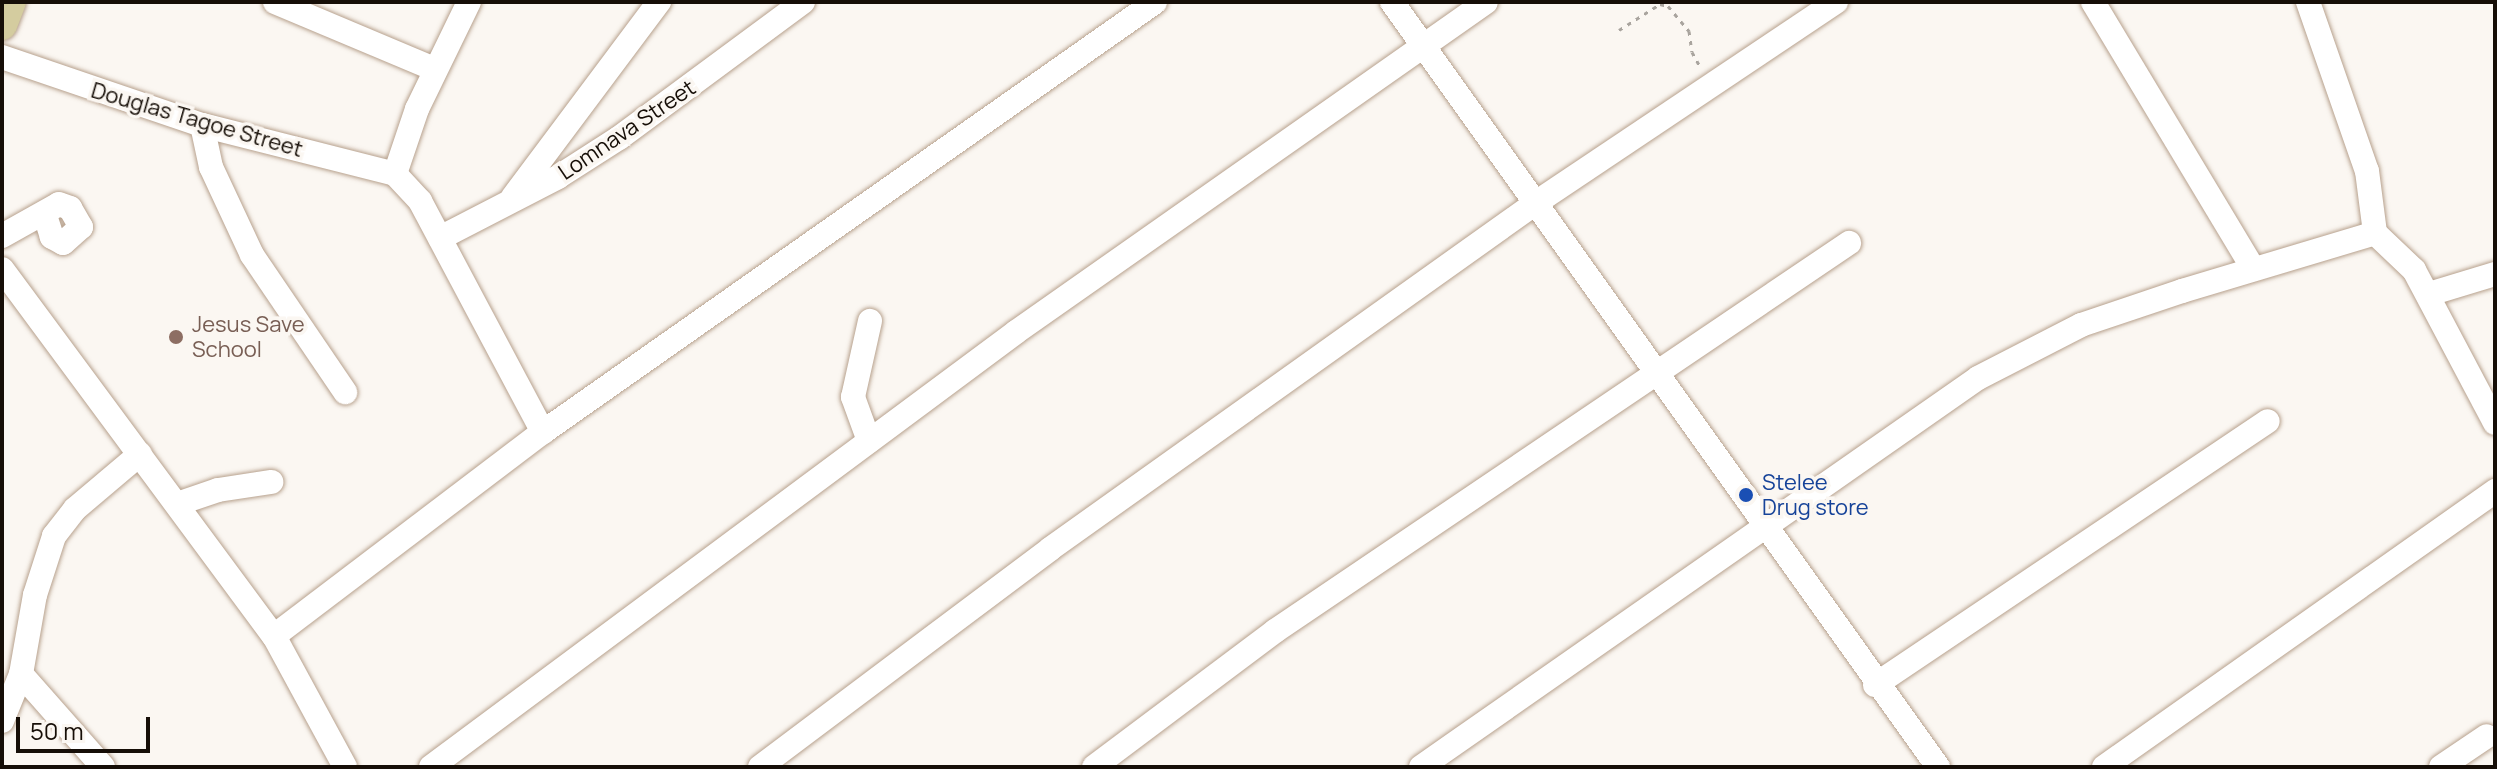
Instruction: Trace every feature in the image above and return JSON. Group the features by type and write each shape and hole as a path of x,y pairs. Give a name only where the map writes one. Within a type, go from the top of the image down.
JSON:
{"main road":[{"path":"2,25 11,2"}],"street":[{"path":"275,2 434,69"},
{"path":"469,2 434,69 395,174 420,201 543,432"},
{"path":"510,202 659,2"},
{"name":"Lomnava Street","path":"440,238 510,202 619,138 803,2"},
{"path":"274,636 543,432 1028,88 1155,2"},
{"path":"1392,2 1658,372 1875,685 1938,767"},
{"path":"431,767 869,441 1486,2"},
{"path":"760,767 1050,549 1537,202 1836,2"},
{"path":"2093,2 2253,268"},
{"path":"2308,2 2367,171 2375,233 2396,248 2429,294 2489,397 2495,423"},
{"name":"Douglas Tagoe Street","path":"2,57 202,125 395,174"},
{"path":"202,125 211,167 252,255 345,392"},
{"path":"2,236 44,213"},
{"path":"1421,767 1978,378 2031,347 2253,268 2375,233"},
{"path":"1094,767 1275,631 1849,243"},
{"path":"2,269 274,636 345,767"},
{"path":"2429,294 2495,274"},
{"path":"869,441 853,397 870,321"},
{"path":"1875,685 2268,421"},
{"path":"2,721 21,674 35,595 54,536 75,509 140,454"},
{"path":"177,504 218,490 271,482"},
{"path":"2104,767 2495,491"},
{"path":"21,674 103,767"},
{"path":"2441,767 2487,736"}],"path":[{"path":"1619,30 1660,4 1668,6 1689,31 1692,52 1711,85"}],"place":[{"name":"Jesus Save School","path":"176,337"},
{"name":"Stelee Drug store","path":"1746,495"}]}
